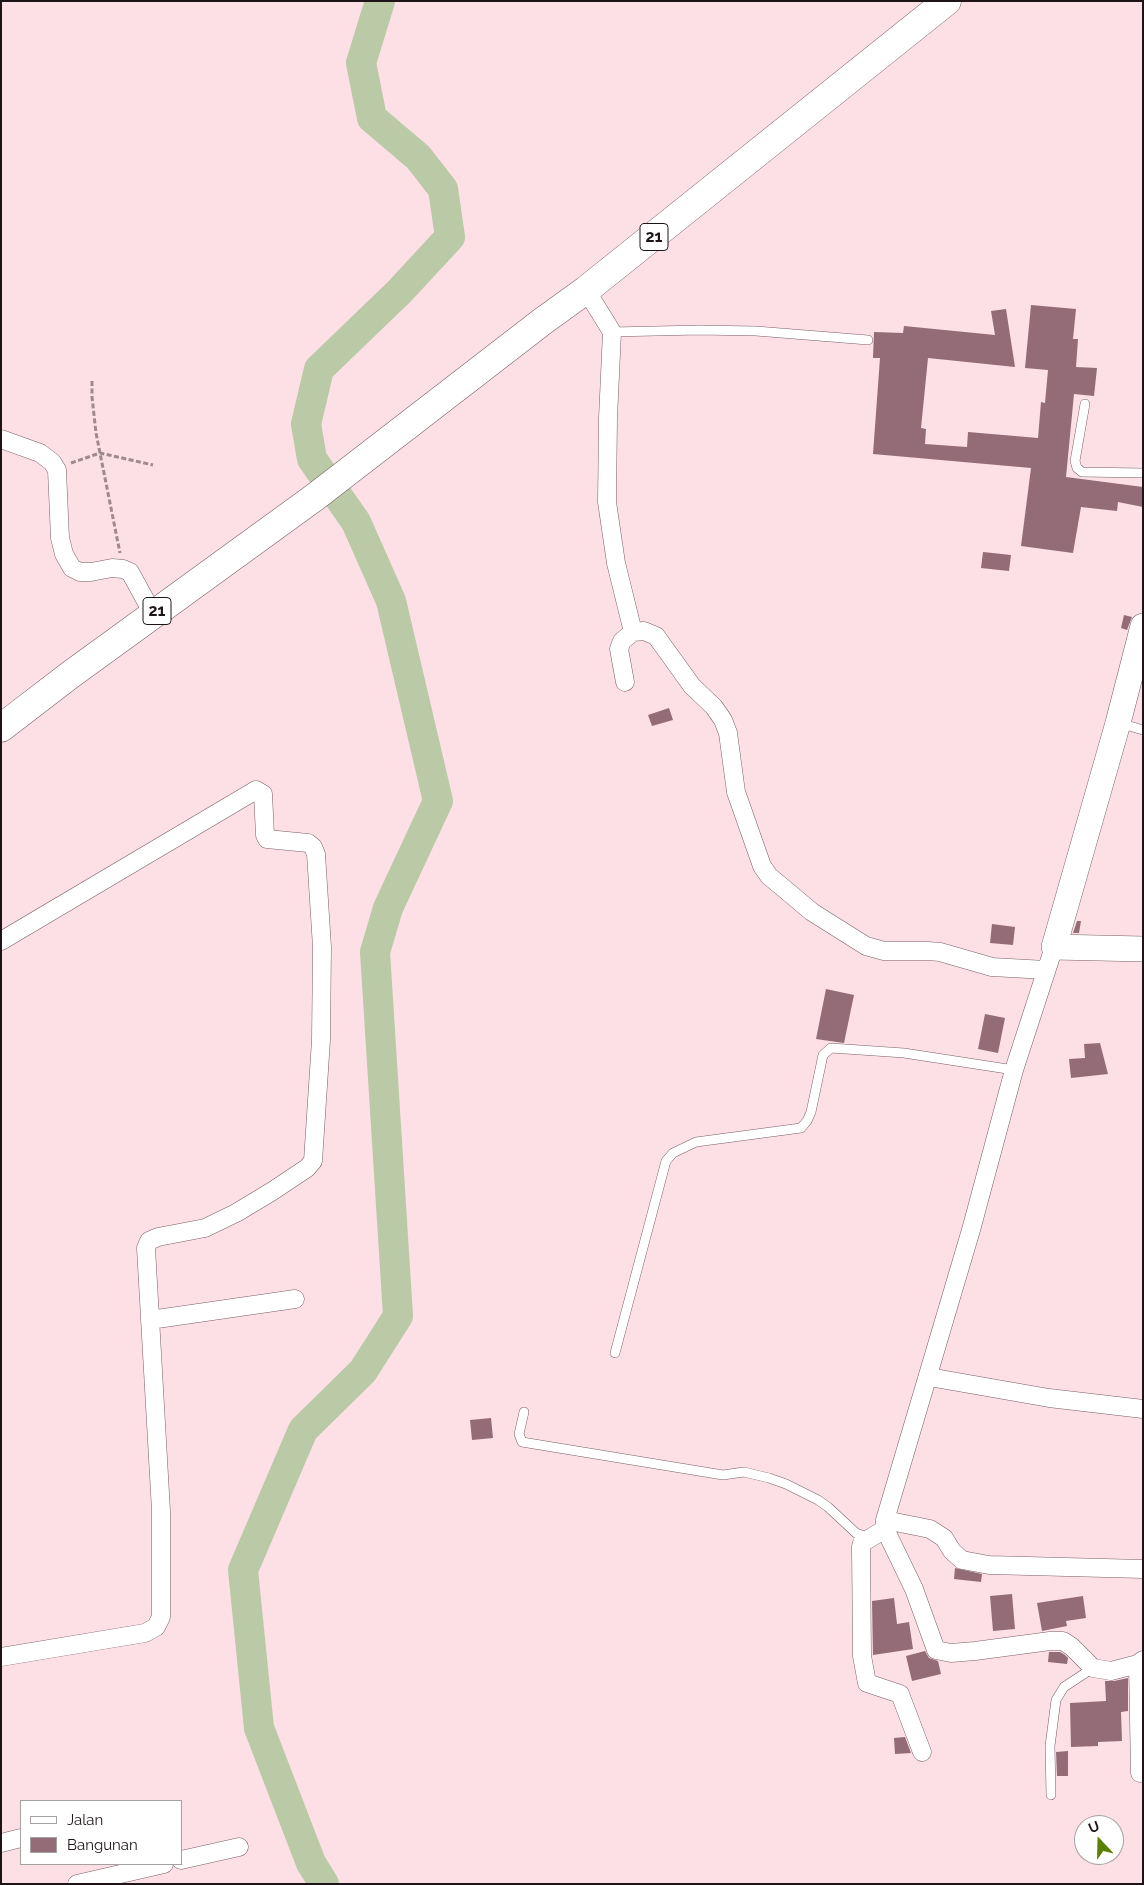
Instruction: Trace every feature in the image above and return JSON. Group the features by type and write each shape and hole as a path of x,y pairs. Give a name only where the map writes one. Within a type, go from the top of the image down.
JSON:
{"highway":[{"name":"21","path":"1,728 70,675 315,497 586,290 947,1"}],"street":[{"path":"586,290 612,332 607,502 616,563 633,632"},
{"path":"1,439 40,454 52,462 57,470 59,478 60,538 64,554 72,568 80,572 123,568 130,572 153,614"},
{"path":"922,1752 900,1694 869,1684 866,1681 862,1656 861,1547 862,1543 880,1529 929,1377 1014,1070 1054,947 1118,723 1143,626"},
{"path":"625,682 619,649 622,640 633,632 644,631 656,636 692,686 714,707 723,720 728,733 736,792 762,866 768,876 812,912 866,946 884,951 940,952 992,967 1046,970"},
{"path":"1,941 256,790 263,794 265,835 267,838 270,840 308,843 313,847 316,854 322,947 321,1040 313,1161 272,1192 236,1213 205,1228 158,1237 149,1241 146,1248 161,1511 160,1617 156,1628 145,1633 1,1657"},
{"path":"1054,947 1143,949"},
{"path":"150,1320 295,1299"},
{"path":"929,1377 1049,1398 1143,1409"},
{"path":"880,1529 930,1530 944,1538 952,1551 962,1560 989,1565 1143,1569"},
{"path":"880,1529 914,1589 936,1650 951,1653 1050,1641 1063,1642 1072,1647 1093,1668 1111,1671 1141,1662 1140,1773"},
{"path":"1,1843 20,1838"},
{"path":"182,1860 239,1847"},
{"path":"77,1884 160,1865"}],"lane":[{"path":"612,332 756,331 868,340"},
{"path":"1085,404 1076,461 1077,468 1082,472 1143,473"},
{"path":"1118,723 1143,730"},
{"path":"615,1353 666,1162 673,1153 696,1142 801,1128 811,1112 823,1055 832,1048 904,1053 1014,1070"},
{"path":"524,1412 519,1434 522,1442 723,1475 744,1472 769,1478 818,1500 860,1535 880,1529"},
{"path":"1051,1795 1050,1746 1056,1700 1064,1687 1093,1668"}],"path":[{"path":"92,381 96,433 123,568"},
{"path":"57,470 80,459 100,453 153,465"}],"building":[{"path":"1031,305 1076,309 1073,339 1078,339 1076,367 1097,368 1094,396 1074,394 1066,477 1143,487 1143,507 1118,502 1117,511 1081,507 1073,553 1021,546 1031,468 873,454 880,358 873,358 874,332 903,333 904,326 995,335 991,311 1006,309 1015,367 928,358 921,428 926,429 925,444 967,447 968,432 1038,438 1041,402 1045,403 1048,370 1025,368"},
{"path":"983,552 1011,555 1009,571 981,568"},
{"path":"1124,615 1132,617 1127,630 1121,628"},
{"path":"669,708 673,720 652,726 648,715"},
{"path":"1077,921 1081,921 1079,933 1073,933"},
{"path":"992,924 1015,927 1013,945 990,943"},
{"path":"826,989 854,995 844,1043 816,1039"},
{"path":"985,1014 1005,1018 998,1053 978,1049"},
{"path":"1100,1043 1108,1074 1071,1078 1069,1059 1085,1058 1084,1044"},
{"path":"491,1418 493,1438 472,1440 470,1420"},
{"path":"955,1568 982,1574 981,1582 954,1579"},
{"path":"1012,1594 1015,1629 993,1631 990,1596"},
{"path":"1083,1596 1086,1618 1066,1621 1067,1626 1042,1631 1037,1603"},
{"path":"894,1598 897,1624 909,1622 913,1649 873,1655 872,1601"},
{"path":"925,1651 929,1658 938,1661 941,1674 912,1681 906,1656"},
{"path":"1049,1652 1060,1652 1065,1655 1068,1658 1067,1664 1048,1662"},
{"path":"1128,1678 1128,1711 1121,1712 1122,1741 1098,1742 1098,1746 1071,1747 1070,1703 1106,1701 1105,1681"},
{"path":"905,1737 911,1753 895,1754 894,1738"},
{"path":"1068,1751 1068,1776 1057,1776 1056,1752"}],"waterway":[{"path":"324,1884 311,1863 259,1728 243,1570 303,1430 363,1371 398,1316 375,952 388,908 438,801 391,601 356,522 312,459 306,424 319,369 399,292 450,237 443,189 418,157 372,118 361,63 380,1"}]}
